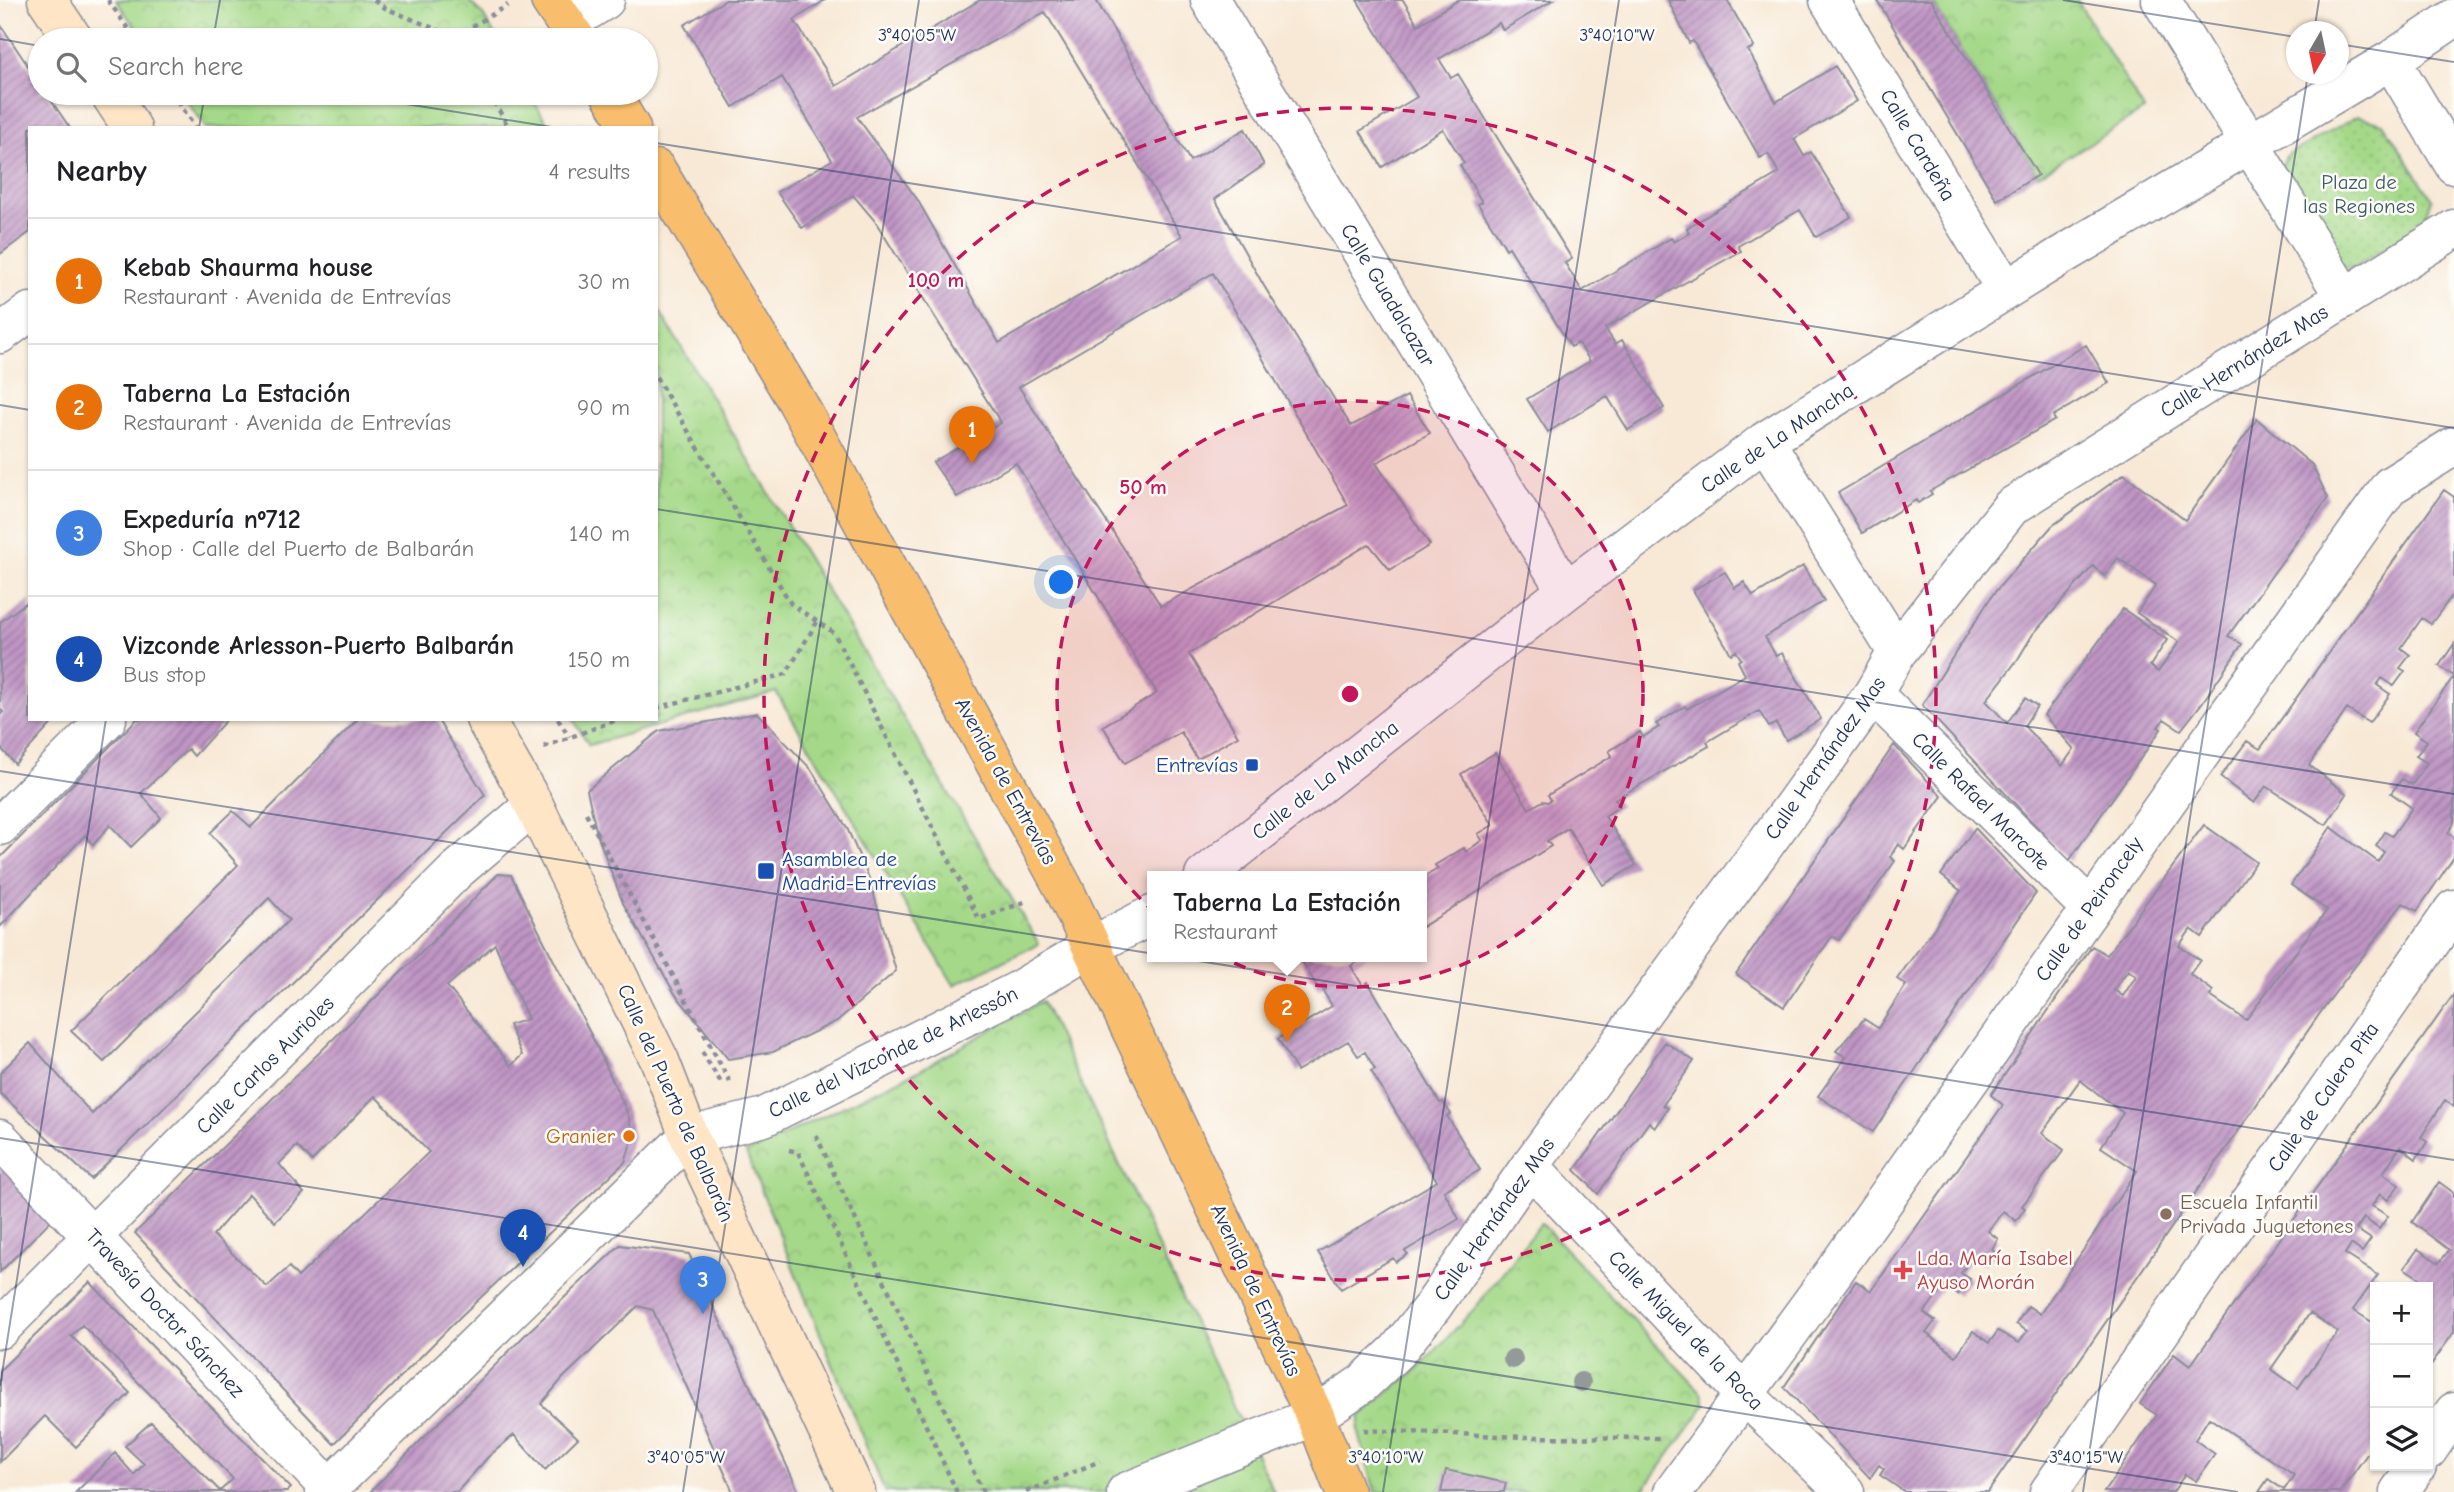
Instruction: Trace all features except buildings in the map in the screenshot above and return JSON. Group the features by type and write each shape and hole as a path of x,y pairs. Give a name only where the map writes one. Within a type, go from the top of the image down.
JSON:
{"main road":[{"path":"618,105 631,126"},
{"name":"Avenida de Entrevías","path":"658,172 796,400 1094,945 1315,1416 1345,1492"}],"street":[{"path":"47,0 66,28"},
{"path":"564,21 605,0"},
{"name":"Calle Guadalcazar","path":"1210,0 1566,591"},
{"name":"Calle Cardeña","path":"1829,0 2006,290"},
{"path":"2161,0 2345,298"},
{"name":"Calle de La Mancha","path":"1210,871 1566,591 1765,441 2006,290 2391,60 2454,18"},
{"path":"2391,60 2454,165"},
{"path":"117,105 131,126"},
{"name":"Calle Hernández Mas","path":"1126,1492 1315,1416 1363,1383 1397,1351 1433,1306 1530,1166 1872,694 1897,652 2011,507 2454,229"},
{"path":"0,334 28,313"},
{"path":"1765,441 1897,652"},
{"name":"Calle de Peironcely","path":"1673,1492 1745,1395 2390,486 2454,446"},
{"name":"Calle Rafael Marcote","path":"1872,694 2090,908"},
{"path":"0,826 105,721"},
{"name":"Calle del Puerto de Balbarán","path":"486,721 534,805 660,1061 689,1136 856,1492"},
{"name":"Calle Carlos Aurioles","path":"0,1329 456,871 534,805"},
{"name":"Calle de Calero Pita","path":"2049,1492 2454,909"},
{"path":"1094,945 1147,918"},
{"name":"Calle del Vizconde de Arlessón","path":"689,1136 764,1117 1017,991 1094,945"},
{"path":"327,1490 689,1136"},
{"name":"Travesía Doctor Sánchez","path":"0,1139 327,1490"},
{"name":"Calle Miguel de la Roca","path":"1530,1166 1745,1395 1845,1492"},
{"path":"2433,1443 2454,1412"},
{"path":"2399,1492 2414,1471"}],"path":[{"path":"108,0 128,28"},
{"path":"374,0 385,8 432,28"},
{"path":"472,28 508,5"},
{"path":"180,105 195,126"},
{"path":"495,105 508,126"},
{"path":"658,380 791,604 834,633 979,919 1063,887"},
{"path":"658,707 786,674 817,622"},
{"path":"559,721 569,737"},
{"path":"540,748 613,721"},
{"path":"549,745 555,756"},
{"path":"585,812 734,1089 764,1117 778,1147 798,1152 957,1492"},
{"path":"813,1130 983,1492"},
{"path":"1358,1430 1523,1437 1713,1438"}],"green space":[{"path":"116,0 468,0 483,15 491,28 136,28"},
{"path":"1931,0 2077,0 2144,110 2038,175"},
{"path":"190,105 536,105 549,126 205,126"},
{"name":"Plaza de las Regiones","path":"2357,116 2383,123 2432,199 2423,225 2350,269 2332,264 2279,172 2286,156"},
{"path":"658,308 1039,944 954,985 776,692 589,745 574,721 658,721"},
{"path":"1042,1001 1274,1492 885,1492 746,1153 918,1071"},
{"path":"1541,1223 1702,1393 1705,1405 1642,1492 1375,1492 1358,1430 1361,1415 1420,1367 1475,1308"}],"place":[{"name":"Kebab Shaurma house","path":"972,464"},
{"name":"Entrevías","path":"1252,765"},
{"name":"Asamblea de Madrid-Entrevías","path":"766,871"},
{"name":"Taberna La Estación","path":"1287,1042"},
{"name":"Granier","path":"629,1136"},
{"name":"Escuela Infantil Privada Juguetones","path":"2166,1214"},
{"name":"Vizconde Arlesson-Puerto Balbarán","path":"523,1267"},
{"name":"Lda. María Isabel Ayuso Morán","path":"1903,1270"},
{"name":"Expeduría nº712","path":"703,1314"}]}
